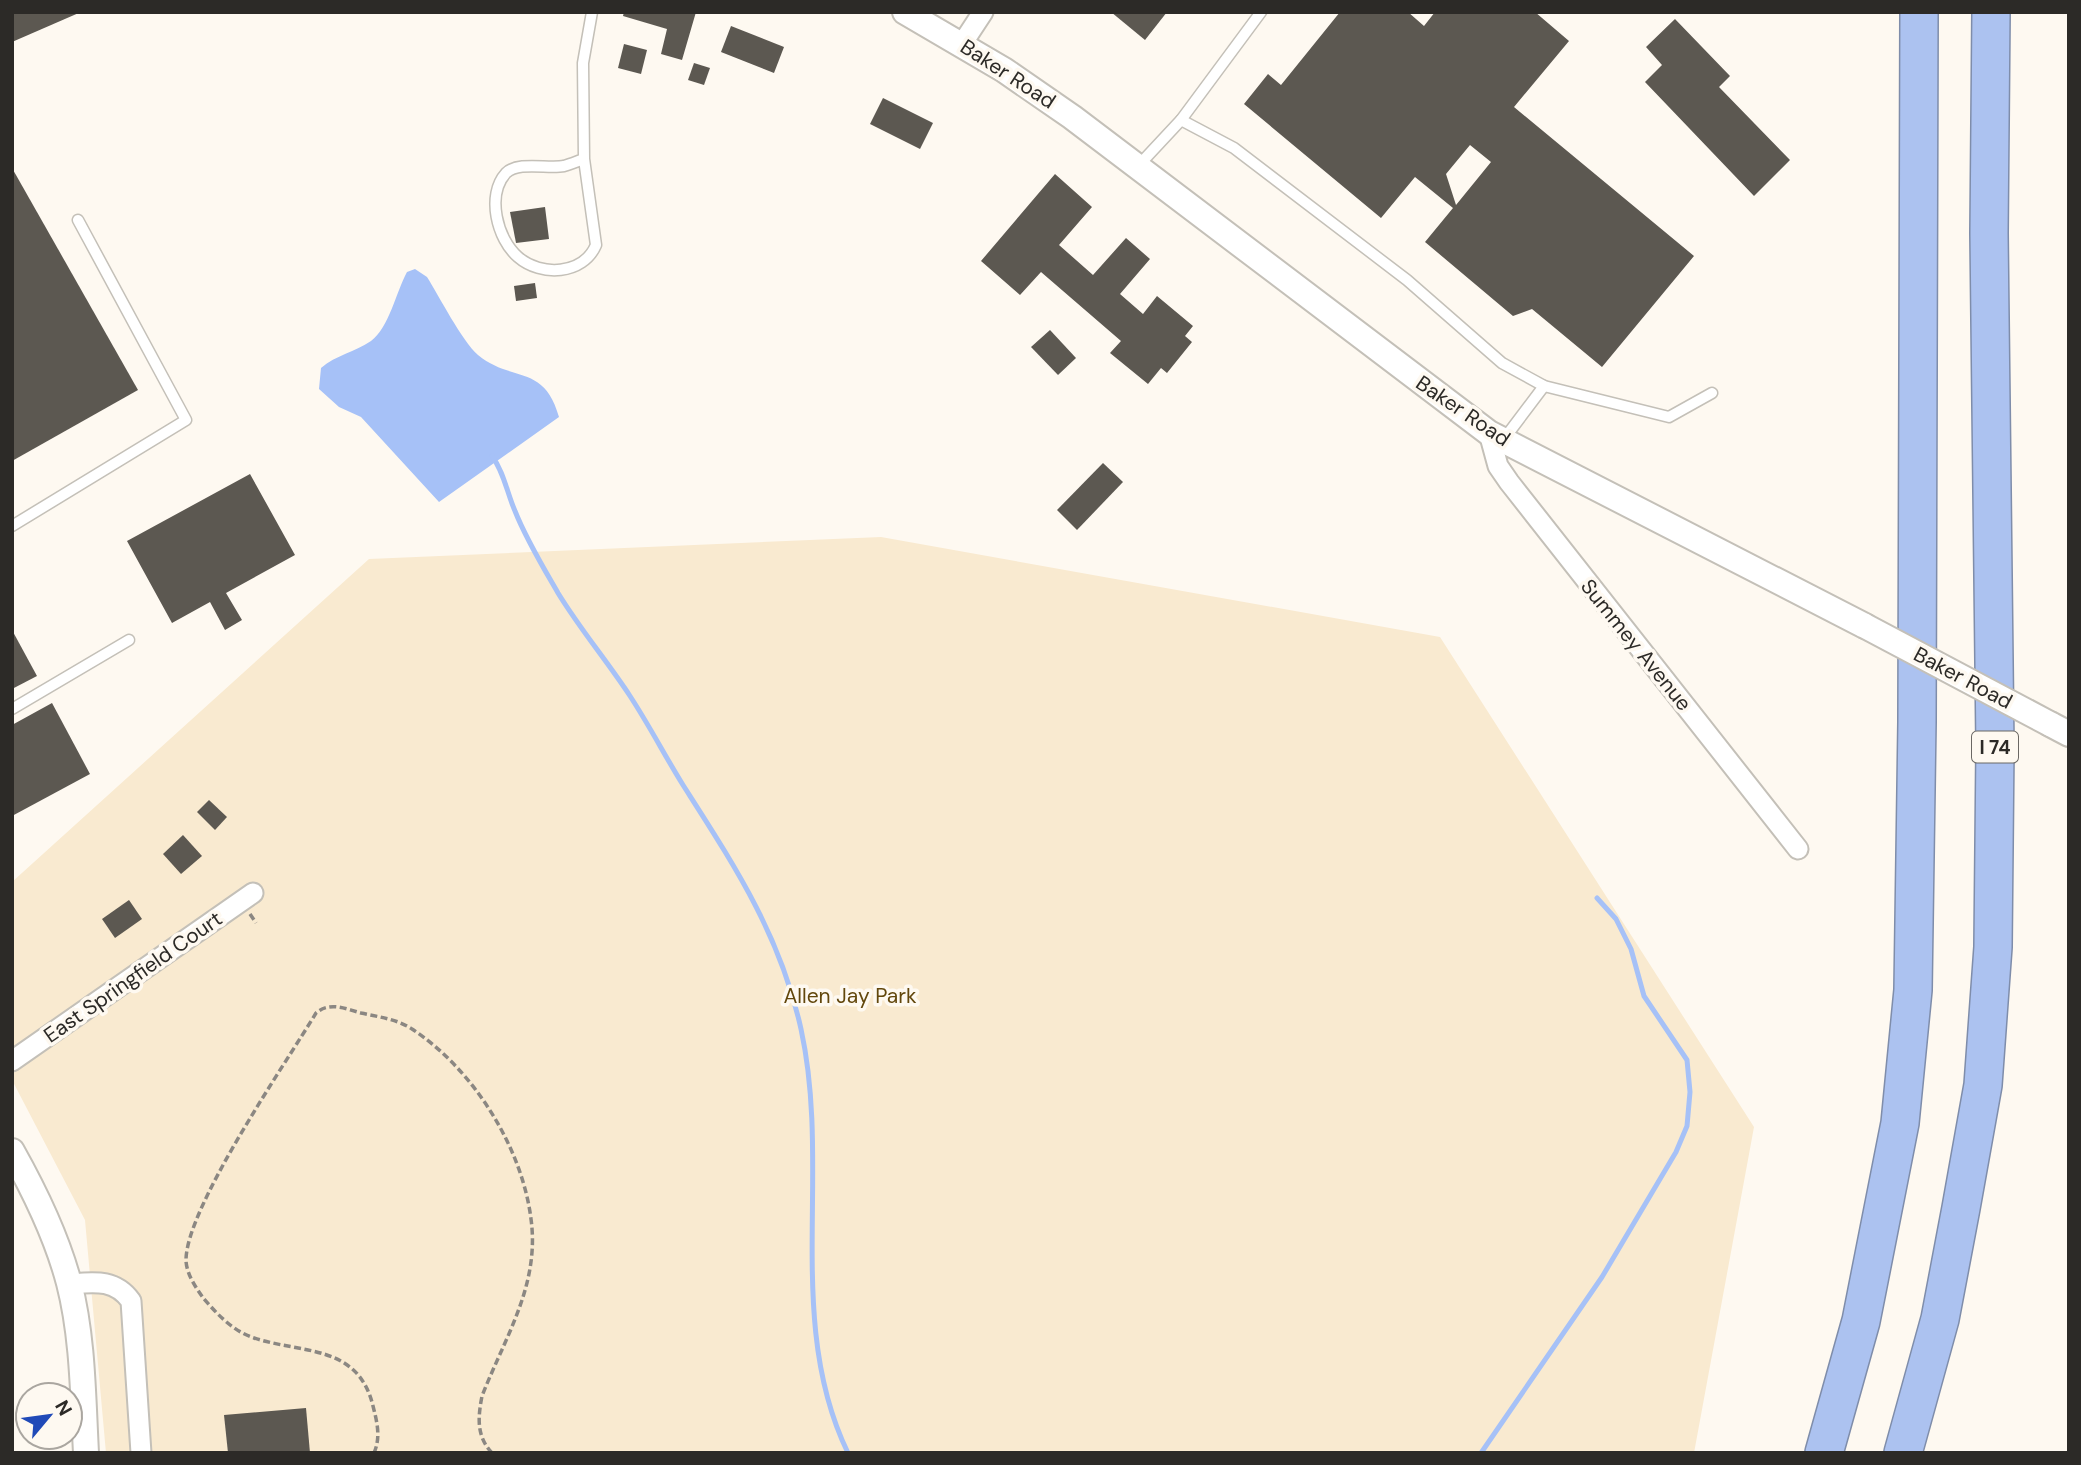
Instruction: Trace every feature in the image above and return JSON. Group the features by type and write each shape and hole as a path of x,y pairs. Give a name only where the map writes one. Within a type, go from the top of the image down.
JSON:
{"highway":[{"path":"1824,1453 1867,1294 1899,1123 1913,990 1918,695 1919,12"},
{"name":"I 74","path":"1903,1453 1940,1319 1983,1085 1993,947 1995,747 1989,233 1991,12"}],"street":[{"name":"Baker Road","path":"905,12 962,44 1138,165 1496,436 2059,729"},
{"path":"962,44 983,12"},
{"name":"Summey Avenue","path":"1496,436 1498,466 1509,482 1798,849"},
{"name":"East Springfield Court","path":"12,1061 253,893"},
{"path":"12,1151 36,1195 70,1284 83,1385 86,1453"},
{"path":"70,1284 101,1281 122,1289 131,1301 141,1453"}],"lane":[{"path":"584,159 551,167 518,167 507,172 498,189 495,203 507,245 519,258 538,268 560,271 579,265 591,256 596,245 584,159 583,62 592,12"},
{"path":"1138,165 1181,120 1261,12"},
{"path":"1181,120 1234,148 1407,280 1502,363 1544,387 1669,416 1712,393"},
{"path":"12,526 186,420 78,220"},
{"path":"1496,436 1544,387"},
{"path":"12,709 130,640"}],"path":[{"path":"373,1453 378,1443 377,1420 369,1390 360,1374 334,1358 252,1337 234,1328 214,1311 198,1291 188,1272 186,1261 189,1240 207,1195 316,1013 332,1006 394,1020 412,1028 440,1052 466,1080 492,1116 510,1147 524,1182 531,1220 529,1281 523,1304 482,1396 479,1411 481,1438 492,1453"}],"green space":[{"name":"Allen Jay Park","path":"881,537 1440,637 1754,1127 1694,1453 106,1453 85,1220 12,1080 12,882 369,559"}],"water":[{"path":"415,269 427,277 458,329 478,355 503,369 536,381 553,400 559,417 439,502 361,417 339,407 319,389 321,368 365,345 383,328 407,272"}],"building":[{"path":"12,12 81,12 12,42"},
{"path":"624,12 696,12 682,60 661,54 667,29 623,16"},
{"path":"1111,12 1167,12 1145,40"},
{"path":"1340,12 1408,12 1424,26 1435,12 1535,12 1569,41 1514,107 1694,256 1602,367 1532,309 1513,316 1425,242 1453,208 1415,177 1381,218 1244,104 1268,74 1281,85","holes":["1470,145 1491,162 1456,205 1446,174"]},
{"path":"1675,19 1730,76 1719,87 1790,160 1754,196 1645,82 1662,65 1646,47"},
{"path":"731,26 784,47 774,73 721,52"},
{"path":"624,44 647,50 641,74 618,68"},
{"path":"694,63 710,68 704,85 688,80"},
{"path":"883,98 933,123 920,149 870,124"},
{"path":"12,168 138,390 12,461"},
{"path":"1055,174 1092,207 1059,245 1093,275 1126,238 1150,259 1120,294 1143,314 1157,296 1193,326 1185,336 1192,342 1167,373 1161,368 1148,384 1110,353 1121,341 1041,272 1020,295 981,261"},
{"path":"545,207 549,239 516,243 510,212"},
{"path":"535,283 537,298 516,301 514,286"},
{"path":"1050,330 1076,358 1058,375 1031,347"},
{"path":"1103,463 1123,482 1077,530 1057,510"},
{"path":"250,474 295,555 226,593 242,620 225,630 210,602 172,623 127,541"},
{"path":"12,630 37,676 12,689"},
{"path":"52,703 90,774 12,816 12,725"},
{"path":"209,800 227,817 215,830 197,812"},
{"path":"183,835 202,856 181,874 163,854"},
{"path":"129,900 142,919 115,938 102,919"},
{"path":"306,1408 310,1453 228,1453 224,1415"}],"waterway":[{"path":"492,456 529,542 566,606 644,718 737,872 781,962 801,1029 809,1083 813,1298 818,1351 829,1403 848,1453"},
{"path":"1481,1453 1602,1277 1676,1152 1687,1126 1690,1092 1687,1060 1644,996 1631,949 1616,919 1597,898"}]}
